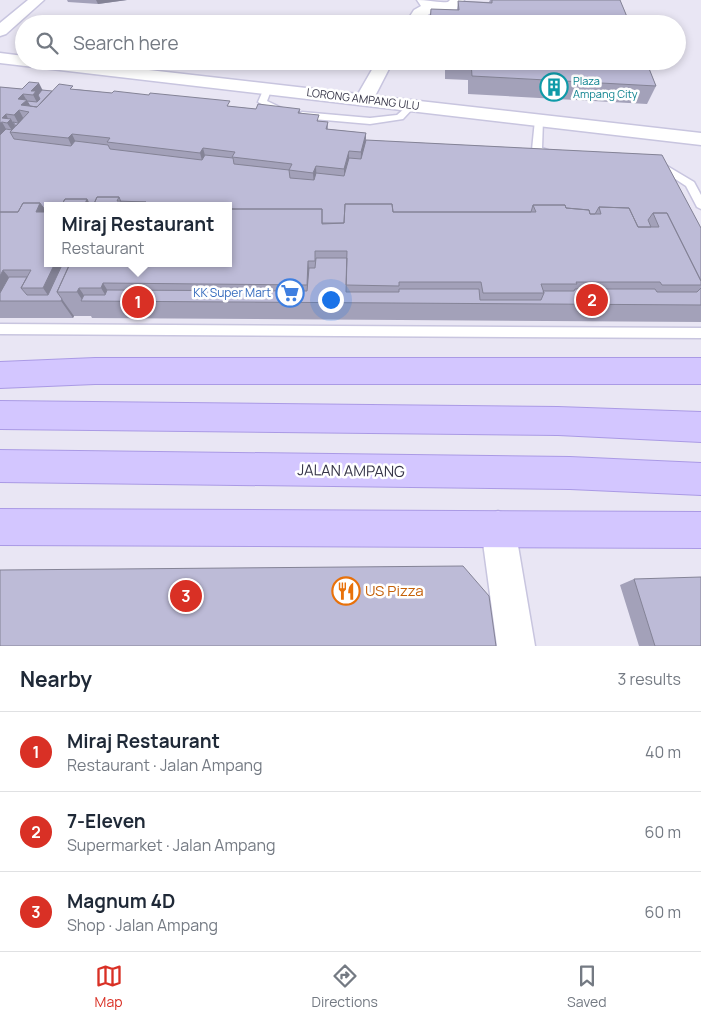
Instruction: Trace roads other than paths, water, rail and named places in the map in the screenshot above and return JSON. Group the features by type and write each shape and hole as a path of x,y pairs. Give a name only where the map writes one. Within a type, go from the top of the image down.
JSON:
{"main road":[{"path":"0,375 96,371 701,371"},
{"path":"0,415 558,421 701,427"},
{"name":"JALAN AMPANG","path":"0,466 570,474 701,479"},
{"path":"0,527 701,530"}],"street":[{"path":"19,15 37,0"},
{"path":"418,15 427,3 448,7 456,4 457,0"},
{"path":"0,31 15,18"},
{"name":"LORONG AMPANG ULU","path":"0,58 15,60"},
{"name":"LORONG AMPANG ULU","path":"105,70 701,139"},
{"path":"364,99 380,70"},
{"path":"498,528 516,646"}],"lane":[{"path":"268,88 262,102 287,113 370,121 400,116 412,105"},
{"path":"539,120 537,150 556,155"},
{"path":"650,163 660,164 690,184 701,205"},
{"path":"0,329 701,333"}],"place":[{"name":"Plaza Ampang City","path":"554,87"},
{"name":"KK Super Mart","path":"290,293"},
{"name":"7-Eleven","path":"592,300"},
{"name":"Miraj Restaurant","path":"138,302"},
{"name":"US Pizza","path":"346,591"},
{"name":"Magnum 4D","path":"186,596"}]}
